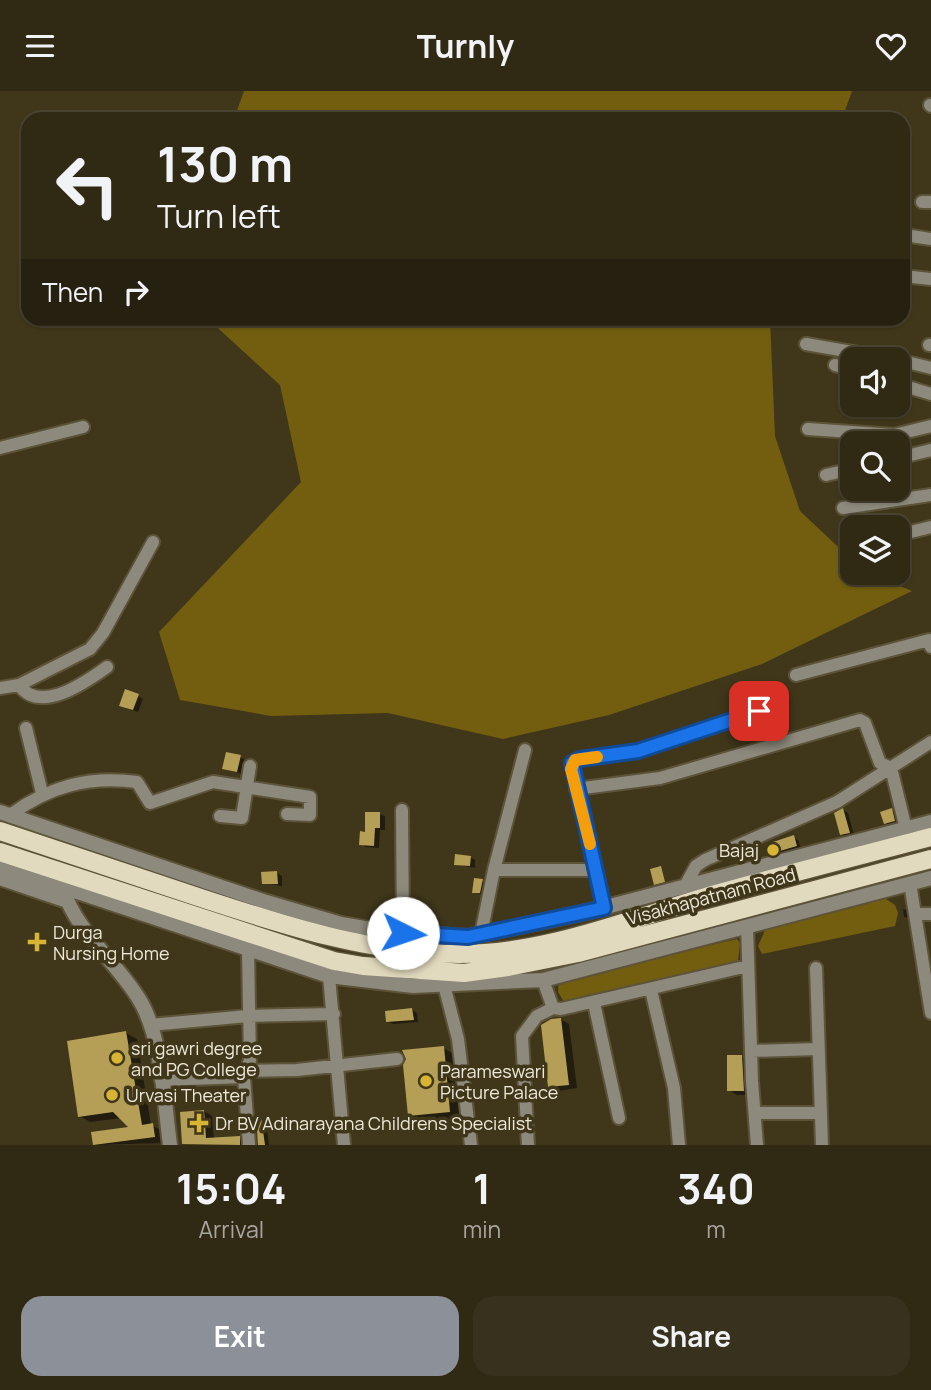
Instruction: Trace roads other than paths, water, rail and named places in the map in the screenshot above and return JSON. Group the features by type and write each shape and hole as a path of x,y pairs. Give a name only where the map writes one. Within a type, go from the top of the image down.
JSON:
{"main road":[{"path":"0,831 277,923 339,932 418,952 504,951 577,936 714,895 931,837"},
{"name":"Visakhapatnam Road","path":"0,852 331,969 377,968 464,973 578,953 931,859"}],"street":[{"path":"911,236 931,239"},
{"path":"910,277 931,279"},
{"path":"806,344 840,350"},
{"path":"910,363 931,368"},
{"path":"835,365 840,366"},
{"path":"910,388 931,394"},
{"path":"808,429 894,435 931,426"},
{"path":"0,448 83,427"},
{"path":"910,455 931,450"},
{"path":"826,475 840,472"},
{"path":"843,508 931,495"},
{"path":"910,532 931,527"},
{"path":"0,688 19,685 79,656 97,642 153,542"},
{"path":"796,675 930,642"},
{"path":"19,685 29,695 38,697 68,692 107,667"},
{"path":"604,908 571,769 575,760 638,751 759,711"},
{"path":"576,789 660,778 853,720 865,723 880,763 891,768"},
{"path":"26,729 42,793"},
{"path":"685,886 696,866 705,860 837,802 931,742"},
{"path":"481,934 494,870 525,750"},
{"path":"220,816 242,818 250,766"},
{"path":"891,768 906,829"},
{"path":"5,813 42,793 95,779 132,781 140,785 150,803 208,782 247,785 310,797 310,815 287,814"},
{"path":"402,810 403,933"},
{"path":"5,813 263,901 339,932 468,937 604,908 931,822"},
{"path":"0,866 65,895 79,923 137,996 150,1025 170,1145"},
{"path":"494,870 596,870"},
{"path":"0,878 248,950 413,986 543,980 931,878"},
{"path":"910,883 931,1013"},
{"path":"915,914 931,914"},
{"path":"747,926 757,1145"},
{"path":"248,950 250,1060 245,1074 249,1145"},
{"path":"528,1145 522,1035 537,1016 553,1007 570,1008 594,1003 748,966"},
{"path":"816,968 822,1145"},
{"path":"331,969 344,1145"},
{"path":"543,980 553,1007"},
{"path":"444,985 458,1038 471,1145"},
{"path":"651,990 674,1089 679,1145"},
{"path":"594,1003 619,1118"},
{"path":"150,1025 248,1016 334,1014"},
{"path":"751,1051 817,1049"},
{"path":"161,1080 397,1059"},
{"path":"755,1114 820,1113"}],"place":[{"name":"Bajaj","path":"773,850"},
{"name":"Durga Nursing Home","path":"37,942"},
{"name":"sri gawri degree and PG College","path":"117,1058"},
{"name":"Parameswari Picture Palace","path":"426,1081"},
{"name":"Urvasi Theater","path":"112,1095"},
{"name":"Dr BV Adinarayana Childrens Specialist","path":"199,1123"}]}
